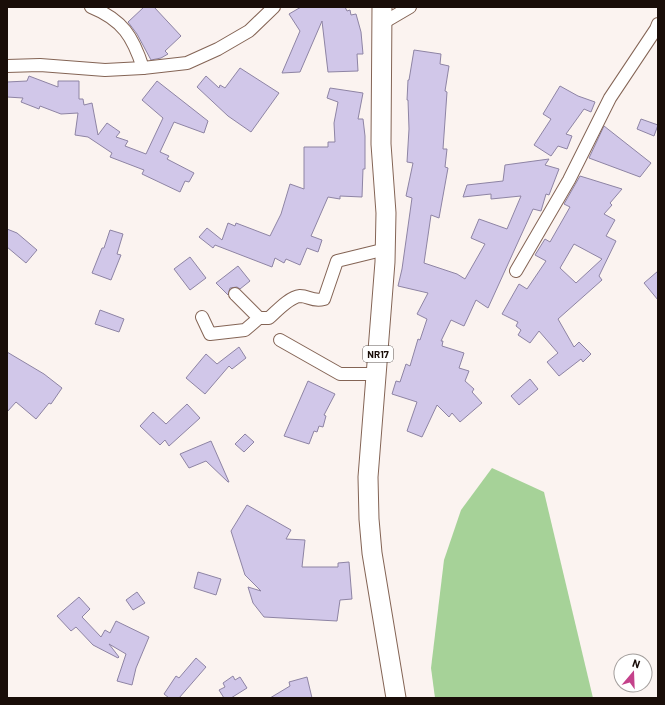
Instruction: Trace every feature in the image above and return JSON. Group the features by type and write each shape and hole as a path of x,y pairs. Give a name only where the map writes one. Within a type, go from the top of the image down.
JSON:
{"main road":[{"name":"NR17","path":"382,15 381,144 386,213 386,249 368,477 369,519 373,560 396,698"}],"street":[{"path":"91,7 107,13 125,30 135,44 143,68"},
{"path":"7,66 40,65 105,70 143,68 187,63 218,49 249,31 274,7"},
{"path":"382,15 410,7"},
{"path":"516,271 565,187 610,98 658,24"},
{"path":"202,317 210,334 245,330 259,318 269,318 291,300 299,296 316,301 324,299 338,261 386,249"},
{"path":"235,294 259,318"},
{"path":"280,340 340,374 376,374"}],"green space":[{"path":"492,468 544,492 593,698 435,698 431,668 444,560 461,510"}],"building":[{"path":"144,7 154,7 181,36 165,51 168,54 161,58 151,60 137,34 128,22"},
{"path":"301,7 345,7 347,11 350,10 351,15 356,14 361,32 363,54 357,54 358,71 328,72 322,21 300,72 282,73 300,31 289,14"},
{"path":"414,50 441,54 440,64 449,66 445,91 447,92 443,149 447,149 445,167 448,168 439,218 431,215 424,263 457,274 465,279 485,244 471,238 479,219 507,229 521,196 491,199 491,194 463,197 467,185 503,181 505,165 549,159 545,165 559,169 549,195 546,194 541,211 533,209 488,308 476,300 464,326 451,320 441,341 443,341 442,346 464,353 459,368 469,371 465,381 474,389 472,392 482,403 460,422 452,413 449,417 437,405 422,437 407,431 417,402 392,394 396,381 400,382 406,364 410,366 418,339 420,340 427,319 417,314 428,293 398,286 402,269 412,198 406,196 413,163 407,162 409,129 407,100 408,80"},
{"path":"240,68 279,93 251,132 228,116 197,87 206,76 219,88 220,85 225,88"},
{"path":"29,76 58,87 58,81 79,81 79,99 83,99 84,105 92,103 98,135 107,123 120,132 116,137 128,141 125,146 146,154 163,118 142,100 157,81 208,121 204,133 174,122 160,152 169,156 167,159 194,173 189,182 185,181 180,192 142,174 144,170 110,157 112,153 88,137 75,135 78,113 61,114 40,106 39,109 21,102 23,98 7,97 7,82 27,81"},
{"path":"560,86 578,96 595,102 591,112 584,109 566,134 572,136 567,149 558,146 551,156 534,145 551,119 543,114"},
{"path":"330,88 363,93 358,119 363,119 365,136 365,169 363,169 362,197 340,196 340,199 328,197 311,236 322,240 318,252 307,248 300,265 286,259 284,263 275,258 272,267 215,245 213,248 199,237 207,228 222,240 228,223 235,226 236,223 270,236 281,214 290,184 304,189 304,147 328,147 328,142 335,142 334,123 338,102 327,98"},
{"path":"641,119 658,125 654,136 637,129"},
{"path":"604,126 651,163 640,177 589,158"},
{"path":"580,176 622,189 610,203 612,205 604,214 615,220 606,236 616,241 599,276 602,280 558,319 574,347 579,342 591,354 583,362 581,359 559,376 547,362 558,353 539,331 530,343 518,335 521,330 516,326 518,322 502,314 519,284 527,289 546,261 535,255 545,239 550,242 570,207 564,204","holes":["574,244 602,259 576,283 560,268"]},
{"path":"7,229 17,233 37,250 26,263 7,247"},
{"path":"110,230 123,234 117,254 121,255 111,280 92,273 102,248 104,248"},
{"path":"190,257 206,278 190,290 174,269"},
{"path":"238,266 250,281 240,289 237,287 230,288 228,295 216,283"},
{"path":"658,271 658,300 644,283"},
{"path":"100,310 124,319 119,332 95,324"},
{"path":"239,347 246,358 232,369 229,366 205,394 186,378 206,354 217,364"},
{"path":"7,352 44,374 62,388 51,404 49,403 36,419 16,402 7,412"},
{"path":"530,379 538,389 519,405 511,396"},
{"path":"308,381 335,394 324,415 326,416 323,427 319,426 317,432 314,431 309,444 284,436"},
{"path":"187,404 200,418 169,446 165,440 160,445 140,426 153,412 166,424"},
{"path":"245,434 254,442 244,452 235,444"},
{"path":"211,441 229,482 206,461 189,468 180,454"},
{"path":"247,505 291,530 286,539 305,540 302,567 338,567 338,563 349,562 352,599 340,600 337,621 264,617 253,603 248,587 261,591 245,575 231,531"},
{"path":"198,572 221,579 216,595 194,588"},
{"path":"137,592 145,603 133,610 126,600"},
{"path":"79,597 90,609 82,617 101,637 105,630 110,633 116,621 149,637 136,668 132,685 117,681 126,654 109,644 119,657 118,658 93,645 76,627 71,631 57,616"},
{"path":"196,658 206,667 179,698 169,698 164,694 176,676 179,678"},
{"path":"233,676 235,680 240,677 247,688 231,698 224,698 219,690 225,687 223,683"},
{"path":"307,677 312,698 270,698 290,686 289,682"}]}
